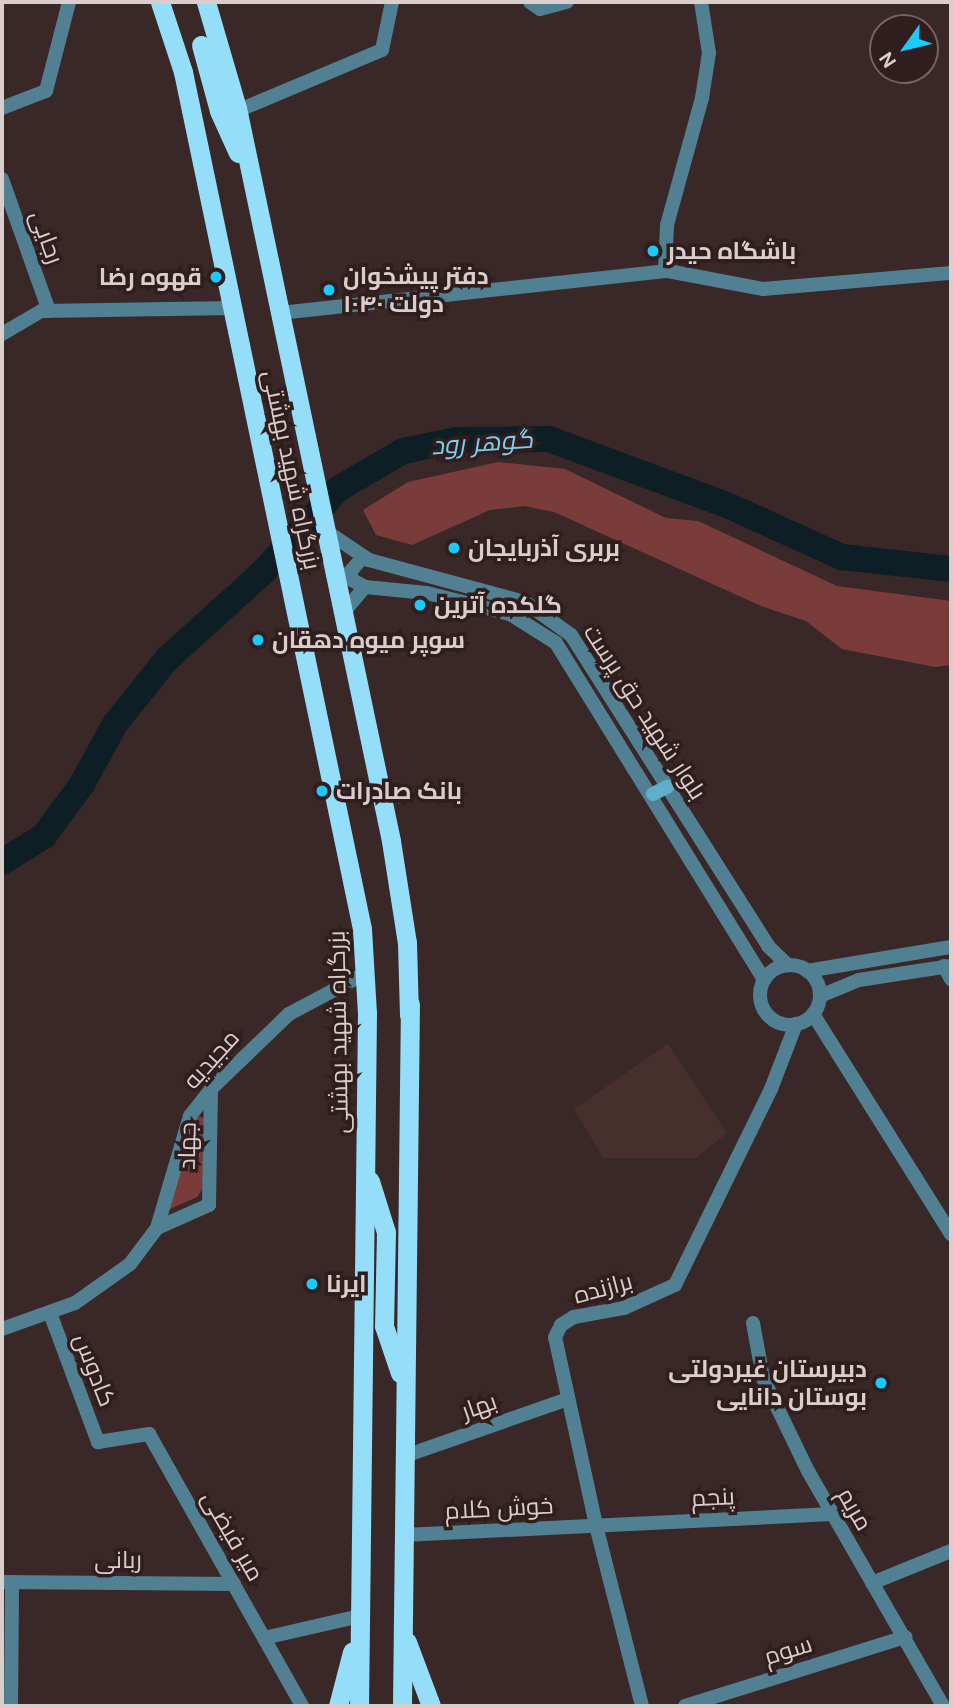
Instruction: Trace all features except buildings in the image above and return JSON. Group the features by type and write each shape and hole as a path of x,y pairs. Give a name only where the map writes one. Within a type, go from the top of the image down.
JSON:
{"highway":[{"name":"بزرگراه شهید بهشتی","path":"160,2 197,46 237,111 401,894 410,1008 402,1706"},
{"path":"174,2 197,46 219,111 254,189"},
{"name":"بزرگراه شهید بهشتی","path":"206,2 197,46 233,308 273,521 297,613 356,893 366,973 359,1706"},
{"path":"365,1167 386,1229 384,1326 405,1388"},
{"path":"364,1283 407,1285"},
{"path":"338,1706 360,1618"},
{"path":"403,1632 431,1706"}],"main road":[{"path":"653,794 667,787"}],"street":[{"path":"2,108 46,91 69,2"},
{"path":"237,111 362,61 382,50 392,2"},
{"path":"530,2 540,9 566,2"},
{"path":"665,271 667,225 678,175 695,128 709,53 701,2"},
{"name":"رجایی","path":"2,179 49,311"},
{"path":"280,313 665,271 763,289 951,273"},
{"path":"2,334 49,311 233,308"},
{"name":"بلوار شهید حق پرست","path":"326,531 356,554 505,595 554,619 586,657 768,946 788,965"},
{"path":"343,613 365,587 352,580 350,572 356,554"},
{"name":"بلوار شهید حق پرست","path":"365,587 480,603 534,625 556,643 653,794 764,980"},
{"path":"949,971 859,980 820,996 813,1014 796,1024 769,1017 760,999 764,980 788,965 807,971 951,947"},
{"path":"807,971 820,996"},
{"name":"مجیدیه","path":"157,1228 190,1116 211,1089 289,1014 366,973"},
{"path":"813,1014 951,1234"},
{"name":"برازنده","path":"642,1706 596,1525 555,1337 561,1325 574,1317 655,1297 675,1284 771,1089 796,1024"},
{"name":"جهاد","path":"157,1228 209,1205 211,1089"},
{"path":"2,1329 50,1313 105,1286 130,1264 157,1228"},
{"name":"کادوس","path":"50,1313 98,1442"},
{"name":"مریم","path":"753,1324 763,1378 831,1514 943,1706"},
{"name":"بهار","path":"405,1456 568,1399"},
{"name":"میر فیضی","path":"98,1442 149,1434 302,1706"},
{"name":"پنجم","path":"596,1525 831,1514"},
{"name":"خوش کلام","path":"404,1535 596,1525"},
{"path":"872,1583 951,1551"},
{"path":"7,1582 7,1680 11,1706"},
{"name":"ربانی","path":"7,1582 234,1584"},
{"path":"264,1638 360,1618"},
{"name":"سوم","path":"685,1706 905,1637"}],"shaded area":[{"path":"498,462 565,469 666,518 698,521 837,586 951,601 951,665 935,667 842,649 806,621 761,606 554,512 524,506 490,510 412,545 376,535 363,510 408,482"},
{"path":"668,1044 727,1133 696,1158 603,1158 574,1109"},
{"path":"197,1116 204,1118 203,1188 197,1197 168,1210"}],"waterway":[{"name":"گوهر رود","path":"2,862 44,836 82,784 115,724 166,660 264,571 338,489 403,451 457,440 549,439 729,506 842,557 951,569"}],"place":[{"name":"باشگاه حیدر","path":"653,251"},
{"name":"قهوه رضا","path":"216,277"},
{"name":"دفتر پیشخوان دولت ۱۰۴۰","path":"329,290"},
{"name":"بربری آذربایجان","path":"454,548"},
{"name":"گلکده آترین","path":"420,605"},
{"name":"سوپر میوه دهقان","path":"258,640"},
{"name":"بانک صادرات","path":"322,791"},
{"name":"ایرنا","path":"312,1284"},
{"name":"دبیرستان غیردولتی بوستان دانایی","path":"881,1383"}]}
